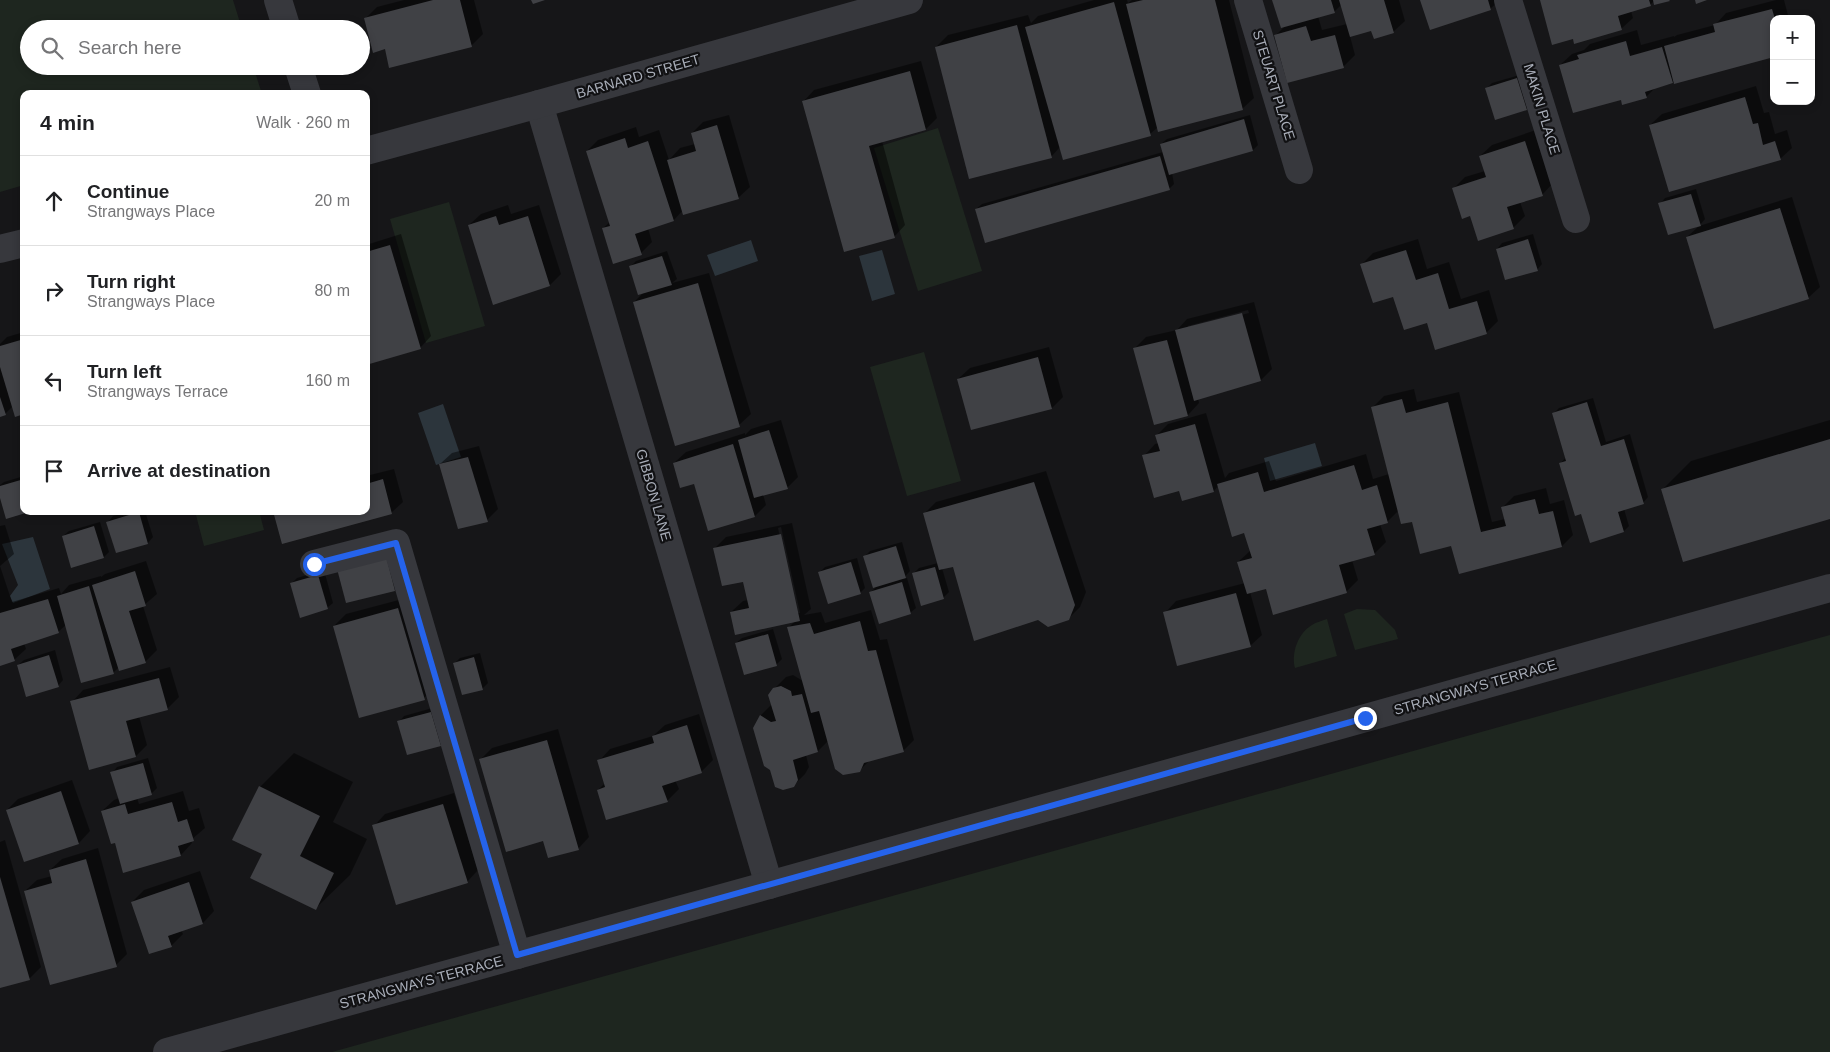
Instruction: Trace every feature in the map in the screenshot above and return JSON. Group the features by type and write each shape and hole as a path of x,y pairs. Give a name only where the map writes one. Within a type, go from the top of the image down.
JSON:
{"street":[{"path":"278,0 284,20"},
{"name":"BARNARD STREET","path":"370,150 909,0"},
{"name":"STEUART PLACE","path":"1248,0 1299,170"},
{"name":"MAKIN PLACE","path":"1508,0 1576,218"},
{"path":"301,75 306,90"},
{"name":"GIBBON LANE","path":"539,104 769,885"},
{"path":"0,249 20,244"},
{"path":"314,564 396,543 517,955"},
{"name":"STRANGWAYS TERRACE","path":"167,1052 1830,588"}],"shaded area":[{"path":"0,0 233,0 239,20 20,20 20,75 256,75 261,90 20,90 20,186 0,192"},
{"path":"938,128 982,271 918,291 874,148"},
{"path":"449,202 485,326 426,343 390,219"},
{"path":"751,240 758,261 715,276 707,255"},
{"path":"882,250 895,294 872,301 859,256"},
{"path":"924,352 961,481 907,496 870,367"},
{"path":"443,404 461,457 436,465 418,413"},
{"path":"1315,443 1322,466 1270,481 1264,458"},
{"path":"196,515 260,515 264,530 204,546"},
{"path":"33,537 50,589 13,603 10,596 18,585 2,544"},
{"path":"1357,609 1375,610 1395,630 1398,639 1355,650 1344,614"},
{"path":"1327,619 1337,656 1295,668 1294,656 1299,638 1312,625"},
{"path":"1830,635 1830,1052 332,1052"}],"building":[{"path":"433,0 460,0 472,47 389,68 385,49 373,53 370,41 370,20 365,20 364,18"},
{"path":"531,0 545,0 533,4"},
{"path":"1143,0 1215,0 1243,110 1158,132 1126,4"},
{"path":"1272,0 1331,0 1335,13 1281,28"},
{"path":"1339,0 1384,0 1394,33 1374,39 1371,31 1350,37"},
{"path":"1420,0 1488,0 1491,10 1430,30"},
{"path":"1540,0 1649,0 1651,6 1618,16 1622,30 1574,44 1573,39 1552,45"},
{"path":"1653,0 1669,0 1670,1 1654,5"},
{"path":"1695,0 1707,0 1696,4"},
{"path":"1114,2 1151,136 1063,160 1025,27"},
{"path":"1772,9 1774,15 1770,15 1770,58 1674,84 1664,46 1715,32 1713,24"},
{"path":"1017,25 1052,158 969,179 935,47"},
{"path":"1306,26 1311,41 1335,35 1344,68 1287,83 1274,35"},
{"path":"1626,41 1630,56 1662,47 1673,83 1645,92 1647,98 1622,105 1621,100 1573,113 1559,65 1579,59 1577,55"},
{"path":"910,71 926,130 869,146 895,238 844,252 802,101"},
{"path":"1517,78 1527,110 1495,120 1485,88"},
{"path":"1745,97 1753,124 1758,123 1763,145 1775,141 1781,160 1669,192 1649,125"},
{"path":"1244,119 1253,151 1169,175 1160,144"},
{"path":"717,125 739,199 683,215 667,160 696,151 691,133"},
{"path":"625,138 628,148 648,141 674,221 635,234 642,255 613,264 602,228 610,226 586,151"},
{"path":"1525,141 1543,196 1507,207 1514,229 1478,241 1470,216 1462,219 1452,188 1486,177 1479,156"},
{"path":"1160,156 1170,190 985,243 975,209"},
{"path":"1691,194 1701,226 1668,235 1658,203"},
{"path":"1780,208 1809,299 1714,329 1686,237"},
{"path":"496,216 499,225 528,216 550,286 493,305 468,225"},
{"path":"1528,239 1538,271 1505,280 1496,249"},
{"path":"390,245 421,349 370,364 370,251"},
{"path":"1406,250 1416,280 1438,273 1449,309 1477,301 1487,334 1435,350 1427,323 1404,330 1393,297 1373,303 1360,264"},
{"path":"662,256 672,285 638,295 629,266"},
{"path":"698,283 740,427 675,446 633,302"},
{"path":"1242,313 1261,381 1194,401 1175,330"},
{"path":"20,340 20,415 15,417 0,367 0,346"},
{"path":"1167,340 1188,416 1154,425 1133,348"},
{"path":"1038,357 1052,409 971,430 957,379"},
{"path":"0,397 6,415 0,417"},
{"path":"1402,399 1406,413 1448,402 1481,532 1506,526 1501,507 1535,499 1539,514 1553,511 1562,547 1459,574 1451,546 1420,554 1412,522 1401,524 1371,407"},
{"path":"1587,402 1601,446 1624,439 1644,504 1618,512 1624,532 1590,543 1581,514 1575,516 1559,463 1566,461 1552,413"},
{"path":"1195,424 1214,492 1182,501 1179,491 1154,498 1142,455 1160,451 1155,435"},
{"path":"769,430 788,489 754,498 738,440"},
{"path":"1830,439 1830,519 1683,562 1661,489"},
{"path":"733,444 755,517 708,531 694,484 680,488 673,463"},
{"path":"468,457 488,522 458,529 439,464"},
{"path":"1354,465 1362,490 1377,485 1388,523 1367,529 1375,555 1339,565 1347,593 1273,615 1266,589 1247,594 1237,562 1252,558 1244,533 1232,537 1217,484 1258,472 1264,492"},
{"path":"383,479 392,514 282,544 274,515 370,515 370,483"},
{"path":"20,480 20,515 6,519 0,498 0,486"},
{"path":"1034,482 1075,605 1069,620 1048,627 1038,620 974,641 953,567 939,570 923,513"},
{"path":"129,515 140,515 148,544 116,553 106,522"},
{"path":"94,526 104,558 71,568 62,536"},
{"path":"781,534 800,621 735,635 730,612 749,608 743,582 722,586 713,548"},
{"path":"896,546 906,578 873,588 863,556"},
{"path":"385,552 395,591 346,603 336,565"},
{"path":"851,562 861,594 828,604 818,572"},
{"path":"935,567 944,599 921,606 912,573"},
{"path":"135,571 146,606 129,611 146,663 119,671 92,585"},
{"path":"318,575 328,609 300,618 290,583"},
{"path":"902,582 911,614 879,624 869,592"},
{"path":"89,586 114,674 81,683 57,596"},
{"path":"1236,593 1251,647 1177,666 1163,612"},
{"path":"48,599 59,633 11,649 15,661 0,666 0,613"},
{"path":"398,608 425,700 359,718 333,626"},
{"path":"860,621 868,651 876,650 904,752 864,763 860,772 843,775 835,769 819,711 811,713 787,627 810,623 814,634"},
{"path":"768,634 777,666 744,675 735,643"},
{"path":"49,655 59,687 26,697 17,665"},
{"path":"474,657 483,690 462,695 453,663"},
{"path":"159,678 168,710 126,721 136,757 89,770 70,701"},
{"path":"781,686 791,691 792,696 802,694 818,752 793,760 798,780 794,787 783,790 775,787 770,770 764,766 753,728 760,715 771,722 776,721 768,695 773,688"},
{"path":"431,712 441,746 407,755 397,721"},
{"path":"687,725 702,773 662,786 668,802 606,820 597,790 605,787 597,760 654,743 652,736"},
{"path":"547,740 579,850 548,858 543,841 506,852 479,759"},
{"path":"143,763 152,795 120,804 110,772"},
{"path":"259,786 320,816 300,856 334,873 316,910 250,878 262,854 232,840"},
{"path":"61,791 79,844 24,862 6,810"},
{"path":"172,802 178,822 187,819 194,841 178,846 181,856 123,873 115,843 111,844 101,811 125,804 128,814"},
{"path":"443,804 468,883 396,905 372,825"},
{"path":"86,859 117,967 50,985 24,891 52,883 49,870"},
{"path":"0,877 30,980 0,988"},
{"path":"189,882 203,924 168,936 172,947 149,954 131,902"}],"route":[{"path":"314,564 396,543 517,955 1365,718"}]}
